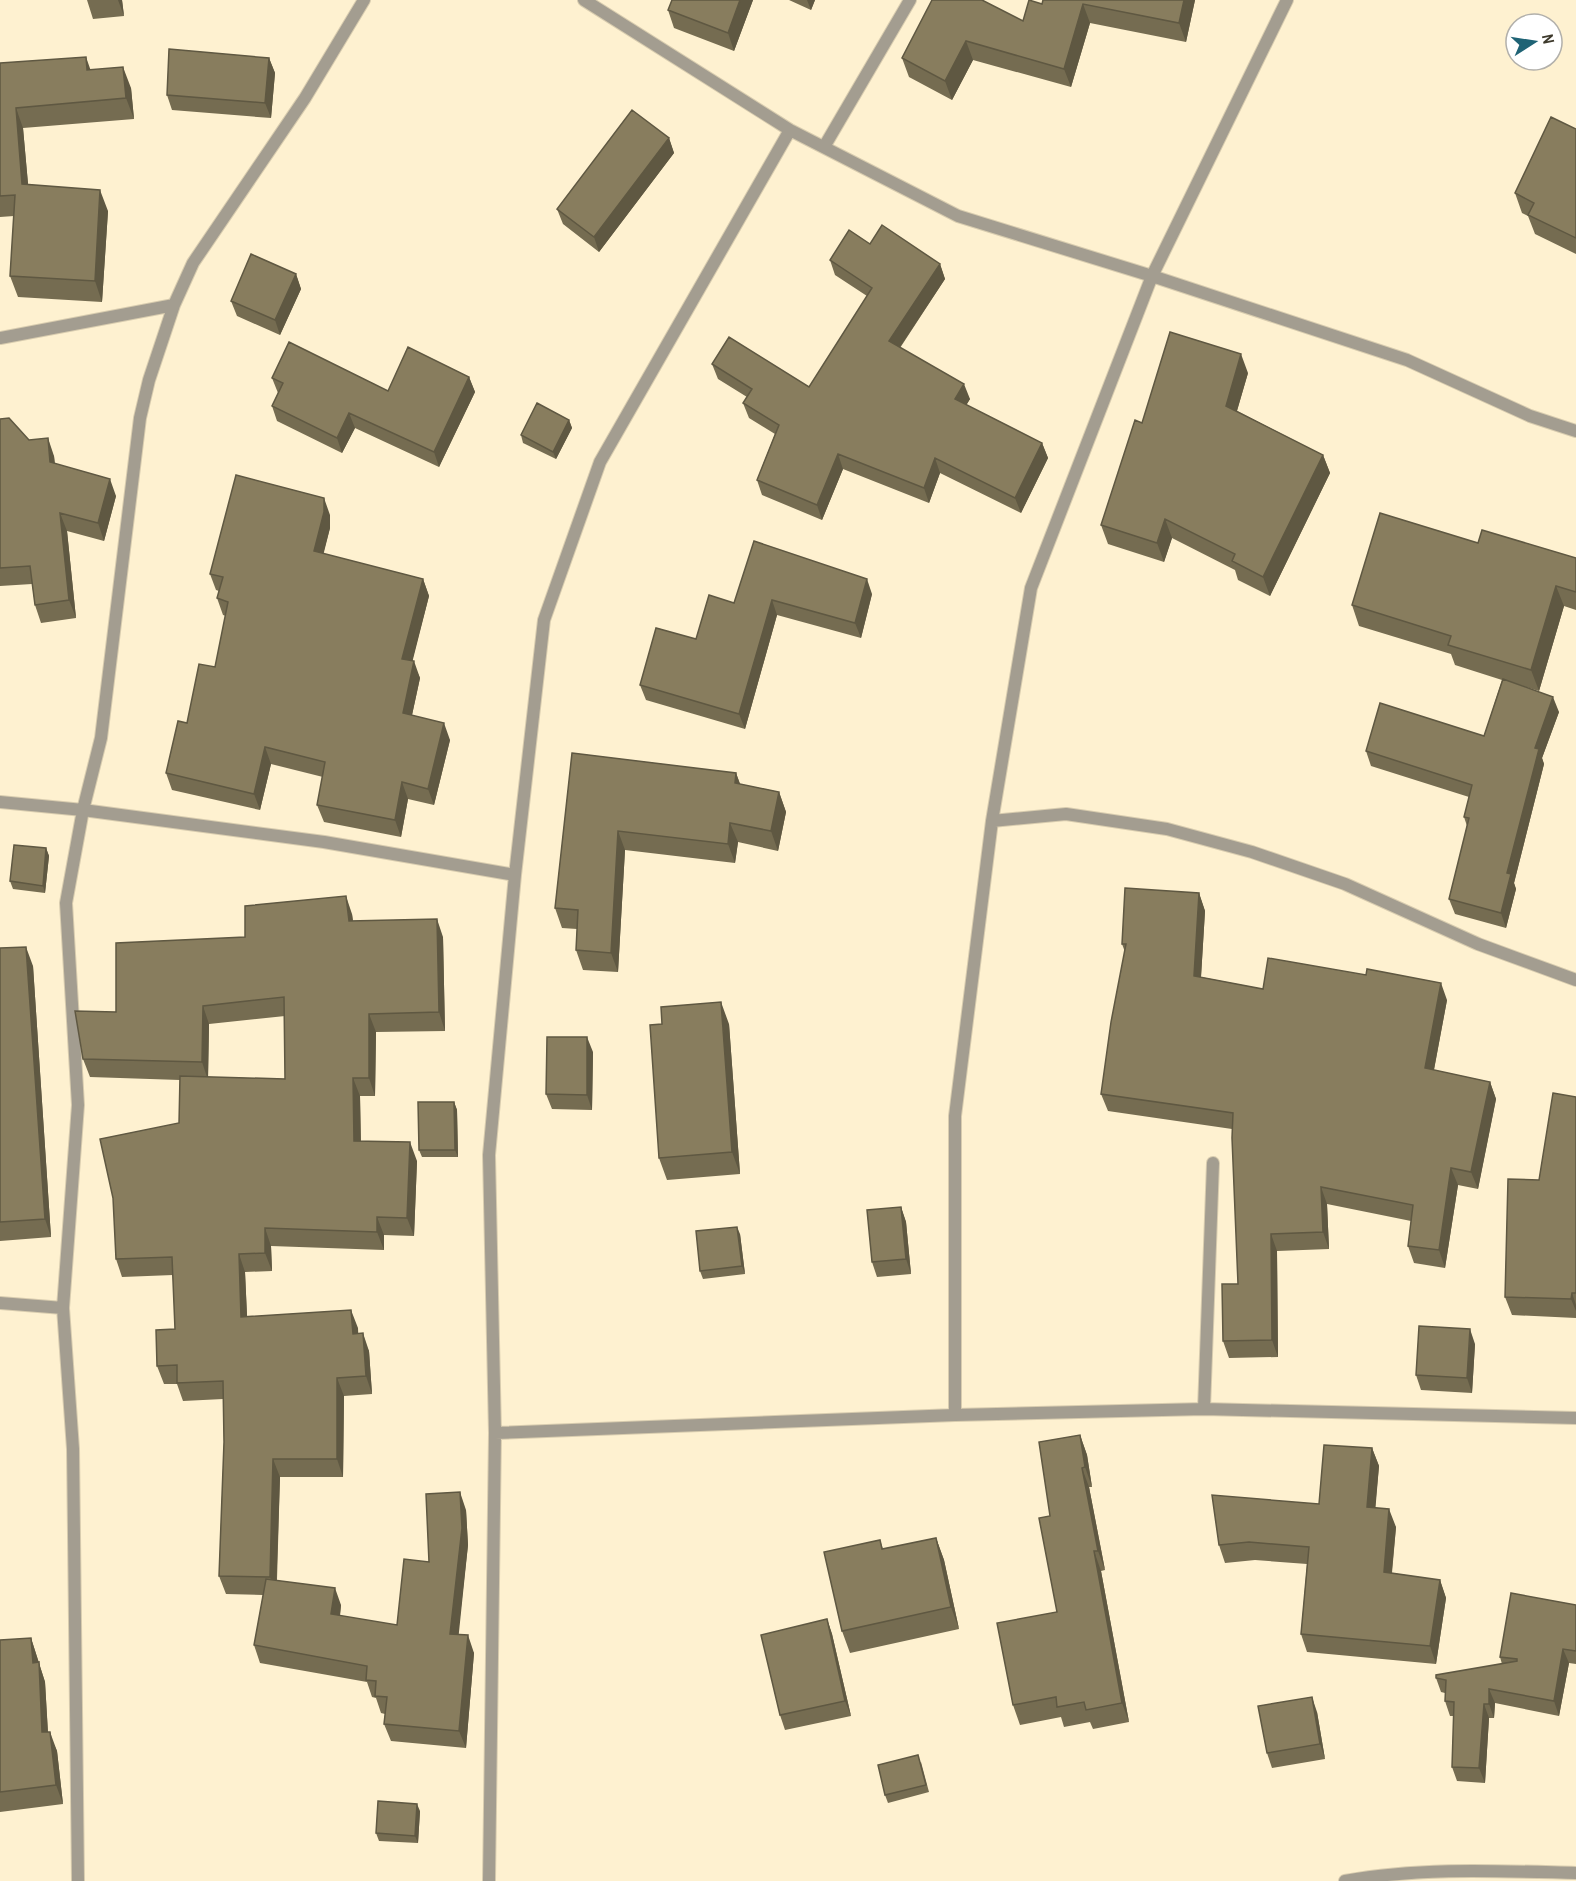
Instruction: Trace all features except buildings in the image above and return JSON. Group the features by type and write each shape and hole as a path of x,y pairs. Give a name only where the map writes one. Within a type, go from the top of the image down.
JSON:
{"street":[{"path":"78,1881 73,1449 63,1308 78,1105 66,903 83,810 101,738 140,418 149,380 174,305 194,263 305,98 364,0"},
{"path":"584,0 790,130 958,216 1152,276 1407,360 1530,416 1576,431"},
{"path":"824,147 910,0"},
{"path":"955,1415 954,1116 992,821 1031,588 1152,276 1287,0"},
{"path":"489,1881 495,1433 489,1155 515,875 544,620 600,462 790,130"},
{"path":"0,338 174,305"},
{"path":"0,802 83,810 324,842 515,875"},
{"path":"992,821 1066,814 1178,832 1252,852 1345,884 1478,944 1576,980"},
{"path":"1204,1409 1213,1162"},
{"path":"0,1304 63,1308"},
{"path":"495,1433 955,1415 1204,1409 1576,1418"},
{"path":"1345,1881 1372,1876 1466,1870 1576,1873"}]}
